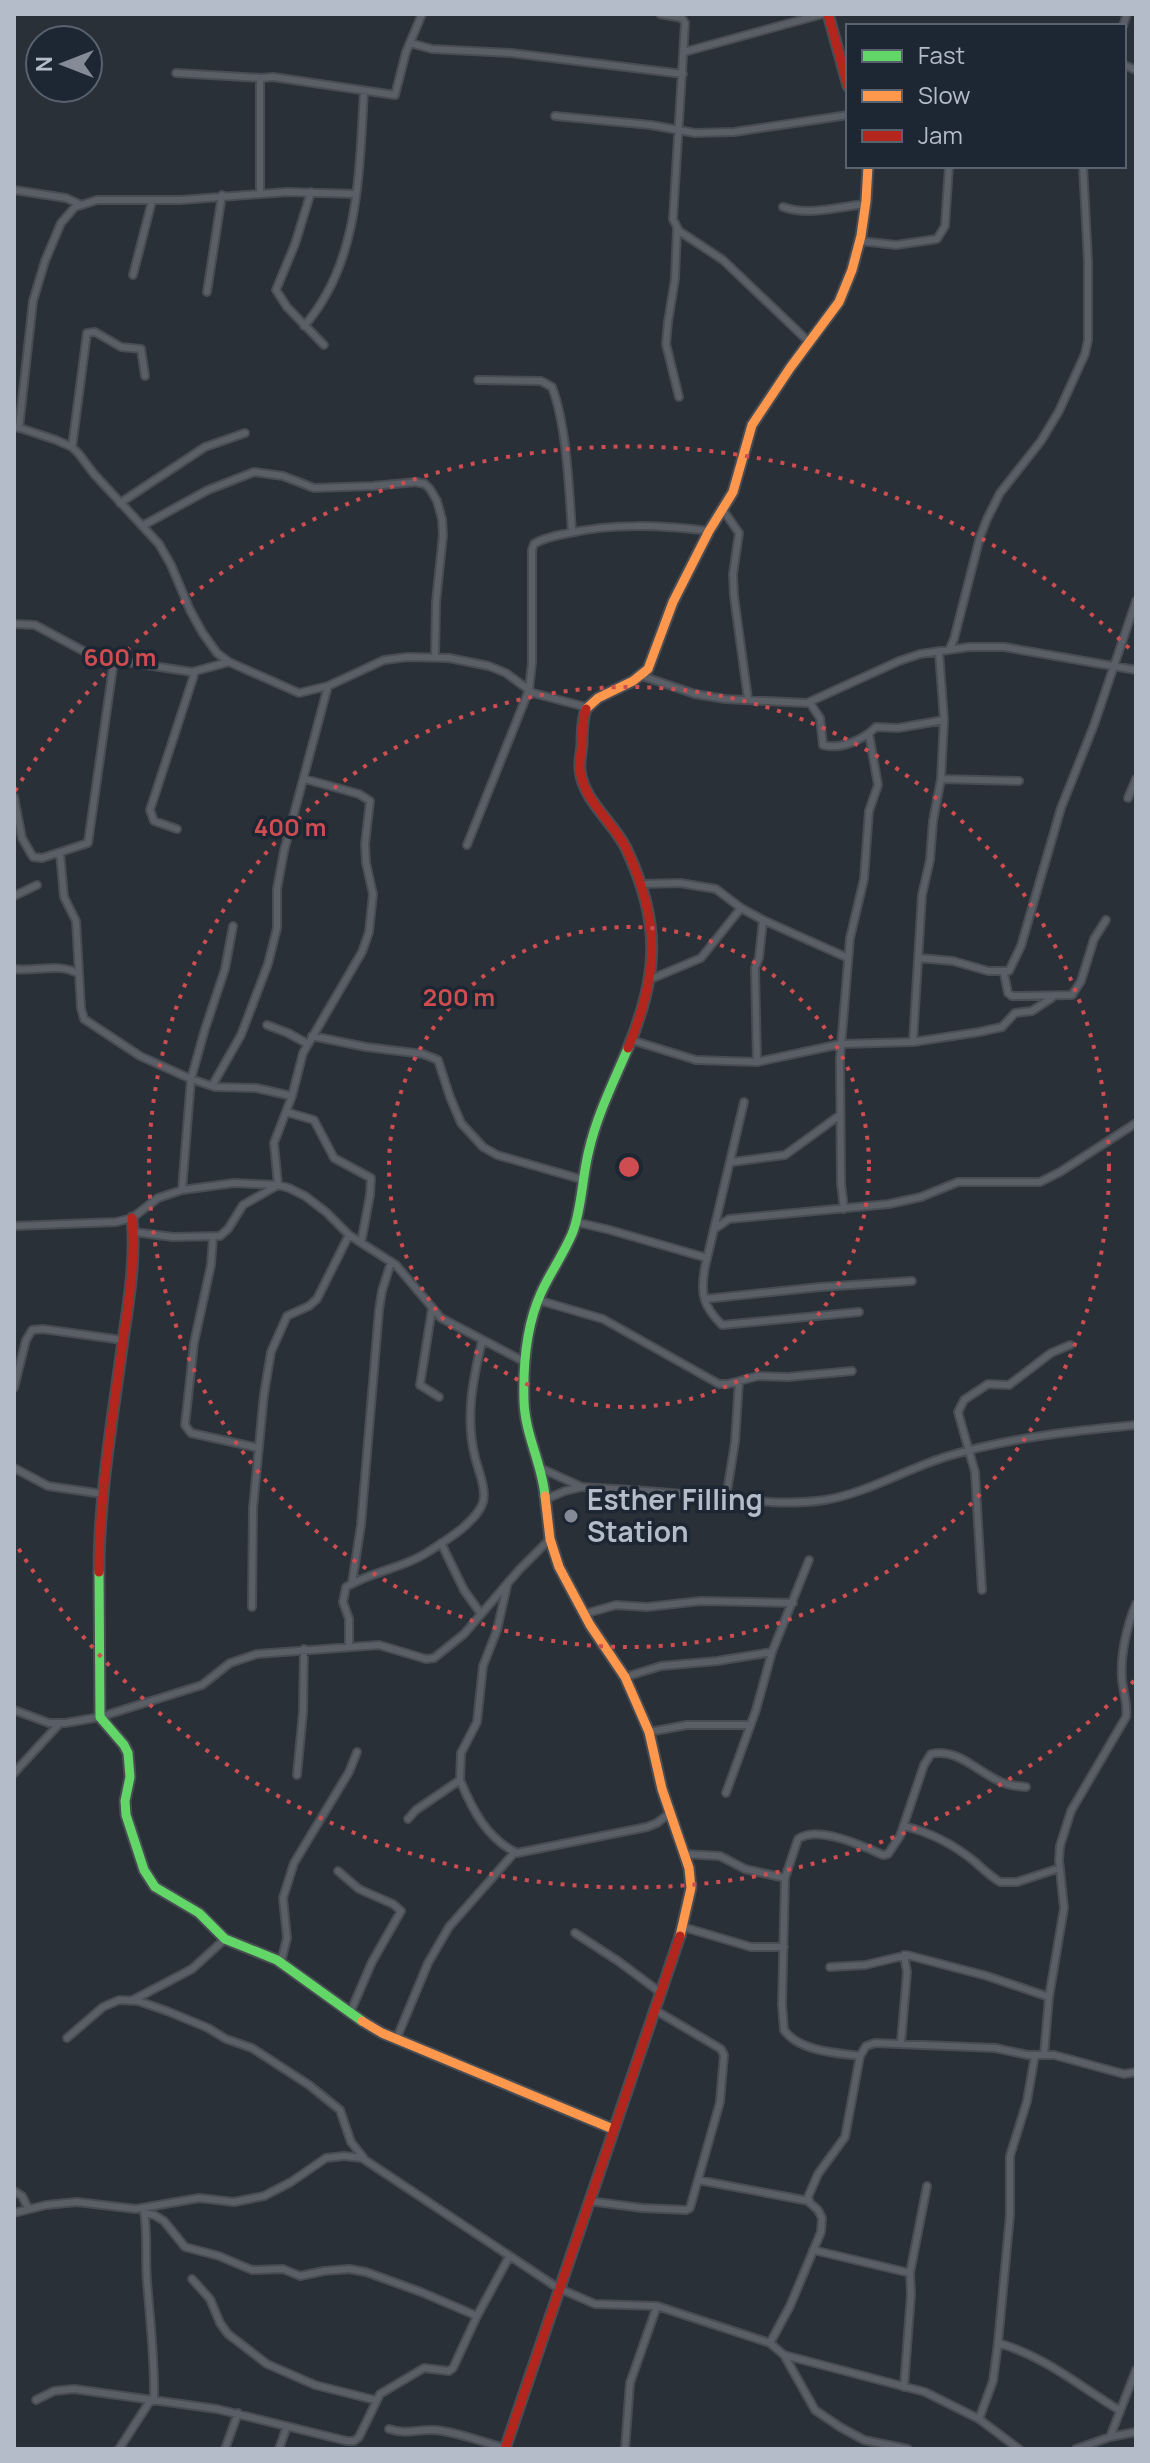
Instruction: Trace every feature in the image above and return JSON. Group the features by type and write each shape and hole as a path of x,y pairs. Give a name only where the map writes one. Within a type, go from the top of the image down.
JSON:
{"street":[{"path":"176,73 273,77 396,94 410,43 422,14"},
{"path":"663,14 683,19 683,74 673,219 677,229 675,279 666,344 679,397"},
{"path":"684,52 826,14 844,59"},
{"path":"410,43 432,49 511,53 683,74"},
{"path":"260,193 262,78"},
{"path":"304,326 329,291 340,267 356,194 364,92"},
{"path":"555,116 695,133 734,132 846,115"},
{"path":"356,194 260,193 152,201 97,200 79,204 61,223 33,301 16,427 72,447 159,544 202,632 217,653 229,662 297,693 328,686 384,660 435,657 489,666 506,673 529,690 586,707 642,676 653,659 673,602 733,492 752,425 839,302 860,241 868,168"},
{"path":"860,241 896,245 937,239 945,226 949,168"},
{"path":"949,650 987,519 1000,493 1041,441 1059,411 1085,354 1088,340 1088,261 1083,168"},
{"path":"14,190 66,198 79,204"},
{"path":"311,192 295,244 276,290 287,307 324,345"},
{"path":"207,292 222,195"},
{"path":"133,275 152,201"},
{"path":"783,207 808,211 865,204"},
{"path":"677,229 723,260 809,342"},
{"path":"72,447 87,333 95,332 121,347 141,349 145,376"},
{"path":"478,380 541,381 553,388 564,447 572,532"},
{"path":"120,503 205,447 245,433"},
{"path":"142,526 208,490 256,471 279,475 314,488 425,484 437,501 443,535 436,602 435,657"},
{"path":"723,510 739,533 733,574 734,596 748,699"},
{"path":"467,845 529,690 533,547 536,542 595,528 644,525 709,531"},
{"path":"919,958 953,961 988,971 1010,971 1021,946 1061,808 1094,725 1136,601"},
{"path":"14,624 35,625 89,654 114,660 195,672 229,662"},
{"path":"642,676 695,694 725,699 810,703 899,661 920,654 981,646 1004,647 1136,670"},
{"path":"913,1042 922,895 941,779 944,720 939,652"},
{"path":"14,797 22,838 33,857 42,858 86,845 114,660"},
{"path":"177,829 154,821 150,810 195,672"},
{"path":"212,1086 241,1035 268,964 277,928 280,870 328,686"},
{"path":"810,703 820,718 825,747 839,746 869,734 877,727 898,728 944,720"},
{"path":"389,2429 402,2433 421,2430 449,2432 505,2449 683,1927 691,1888 685,1854 670,1813 649,1732 625,1677 584,1614 559,1567 550,1539 544,1485 527,1432 524,1384 531,1321 576,1222 587,1154 645,1005 651,979 653,946 649,914 640,884 625,846 588,793 582,778 581,746 586,707"},
{"path":"844,1209 841,1044 850,938 864,879 869,811 878,785 869,734"},
{"path":"278,1185 274,1143 308,1044 364,947 369,932 373,894 365,855 370,801 359,794 305,779"},
{"path":"941,779 1019,781"},
{"path":"1128,798 1136,779"},
{"path":"60,853 64,895 76,921 81,1008 87,1023 140,1056 191,1079 212,1086 256,1088 292,1096"},
{"path":"640,884 680,883 710,887 763,920 848,958"},
{"path":"14,896 37,885"},
{"path":"651,979 701,958 741,908"},
{"path":"757,1062 755,968 763,920"},
{"path":"1004,973 1011,996 1069,996 1078,989 1094,939 1106,920"},
{"path":"182,1190 191,1079 225,969 233,926"},
{"path":"14,969 62,967 79,974"},
{"path":"631,1040 696,1060 757,1062 841,1044 913,1042 1002,1027 1015,1013 1031,1011 1053,997"},
{"path":"267,1025 308,1044"},
{"path":"312,1036 423,1054 438,1060 461,1123 483,1147 497,1155 584,1180"},
{"path":"744,1102 707,1258 702,1289 705,1299 722,1325 859,1312"},
{"path":"286,1112 314,1120 334,1158 371,1178 361,1243"},
{"path":"732,1162 785,1155 840,1115"},
{"path":"716,1228 729,1219 907,1200 955,1183 1043,1181 1136,1123"},
{"path":"14,1226 116,1222 132,1218 153,1201 182,1190 234,1183 278,1185 305,1196 349,1235 400,1268 445,1321 525,1362"},
{"path":"134,1232 163,1236 221,1236 243,1205 278,1185"},
{"path":"132,1218 134,1232 129,1298 98,1544 100,1717 128,1753 130,1777 125,1810 150,1881 163,1893 199,1913 225,1939 281,1962 350,2013 396,2040 613,2129"},
{"path":"576,1222 707,1258"},
{"path":"252,1607 252,1521 269,1359 289,1314 317,1299 349,1235"},
{"path":"213,1237 209,1279 194,1343 185,1425 191,1433 259,1448"},
{"path":"352,1583 361,1525 379,1310 391,1262"},
{"path":"705,1299 912,1281"},
{"path":"538,1300 603,1319 710,1380 725,1385 758,1376 788,1377 852,1371"},
{"path":"432,1309 420,1385 439,1397"},
{"path":"14,1388 26,1340 32,1330 122,1340"},
{"path":"349,1646 350,1622 343,1600 346,1587 428,1553 474,1516 483,1501 471,1441 470,1409 482,1341"},
{"path":"982,1590 976,1485 958,1415 964,1400 991,1383 1009,1385 1051,1353 1070,1345"},
{"path":"726,1498 735,1442 739,1381"},
{"path":"546,1499 582,1487 767,1503 821,1501 968,1451 1058,1432 1136,1425"},
{"path":"538,1467 582,1487"},
{"path":"14,1468 48,1486 103,1494"},
{"path":"14,1710 44,1722 60,1723 100,1717 202,1685 241,1658 304,1649 383,1645 429,1659 448,1648 550,1539"},
{"path":"441,1543 464,1590 481,1614"},
{"path":"726,1793 772,1652 809,1560"},
{"path":"508,1583 497,1630 483,1666 477,1722 461,1753 460,1780 485,1827 514,1853 522,1853 647,1827 670,1813"},
{"path":"584,1614 616,1605 647,1607 701,1601 793,1603"},
{"path":"1044,2055 1049,1997 1064,1908 1060,1846 1068,1817 1126,1717 1122,1672 1129,1624 1136,1604"},
{"path":"297,1775 303,1712 304,1649"},
{"path":"625,1677 661,1666 772,1652"},
{"path":"14,1773 60,1723"},
{"path":"649,1732 687,1725 750,1725"},
{"path":"281,1962 287,1938 283,1900 294,1863 349,1772 357,1752"},
{"path":"860,2056 817,2049 795,2041 787,2035 782,2017 785,1878 800,1837 813,1835 840,1839 883,1855 890,1853 904,1826 924,1765 931,1754 949,1753 996,1780 1026,1787"},
{"path":"408,1819 416,1810 460,1780"},
{"path":"904,1826 928,1833 976,1862 1000,1882 1017,1882 1060,1868"},
{"path":"396,2040 428,1963 449,1927 514,1853"},
{"path":"685,1854 720,1856 745,1869 785,1878"},
{"path":"338,1871 359,1889 393,1904 401,1911 372,1962 350,2013"},
{"path":"683,1927 745,1946 784,1947"},
{"path":"575,1933 661,1993"},
{"path":"133,2000 192,1969 225,1939"},
{"path":"830,1967 865,1965 904,1955 963,1969 1049,1997"},
{"path":"901,2043 907,1972 904,1955"},
{"path":"67,2038 103,2007 119,2000 133,2000 167,2011 252,2048 309,2085 340,2110 351,2142 369,2162 558,2288 595,2304 657,2306 770,2343 784,2355 811,2406 820,2413 864,2440 908,2449"},
{"path":"589,2201 688,2210 720,2102 724,2055 721,2049 655,2010"},
{"path":"809,2201 818,2174 845,2137 860,2056 869,2044 995,2048 1054,2055 1124,2074 1136,2072"},
{"path":"979,2419 993,2381 998,2343 1010,2215 1010,2156 1027,2101 1035,2055"},
{"path":"14,2213 28,2208 77,2202 144,2210 199,2198 231,2203 264,2196 330,2157 351,2156 369,2162"},
{"path":"698,2180 809,2201 821,2214 823,2224 813,2250 790,2306 770,2343"},
{"path":"904,2387 910,2273 927,2186"},
{"path":"14,2191 22,2196 28,2208"},
{"path":"144,2210 164,2221 185,2247 219,2256 252,2270 283,2269 300,2276 324,2271 356,2270 409,2287 477,2316"},
{"path":"119,2449 152,2401 152,2320 144,2210"},
{"path":"813,2250 910,2273"},
{"path":"36,2400 66,2389 238,2413 354,2441 382,2392 417,2371 428,2368 451,2370 509,2257"},
{"path":"192,2279 210,2299 228,2334 267,2364 315,2385 375,2400"},
{"path":"625,2449 630,2383 657,2306"},
{"path":"998,2343 1026,2352 1063,2372 1119,2410"},
{"path":"784,2355 925,2392 979,2419 1019,2449"},
{"path":"1110,2437 1136,2370"},
{"path":"225,2449 238,2413"},
{"path":"279,2449 287,2426"},
{"path":"1076,2449 1136,2432"}],"traffic: fast":[{"path":"545,1496 525,1413 526,1346 541,1293 575,1225 592,1137 628,1048"},
{"path":"99,1572 100,1717 128,1753 130,1777 125,1801 126,1815 144,1870 155,1887 199,1913 225,1939 277,1960 362,2021"}],"traffic: slow":[{"path":"586,709 598,698 633,681 648,669 673,602 733,492 752,425 839,302 861,236 868,168"},
{"path":"545,1496 550,1539 559,1567 590,1625 625,1677 649,1732 662,1789 689,1868 691,1888 680,1936"},
{"path":"362,2021 382,2033 613,2129"}],"traffic: jam":[{"path":"828,14 846,79"},
{"path":"586,709 580,764 582,781 592,801 626,848 645,900 650,924 652,948 646,996 628,1048"},
{"path":"99,1572 104,1485 131,1279 132,1218"},
{"path":"505,2449 680,1936"}],"place":[{"name":"Esther Filling Station","path":"571,1516"}]}
